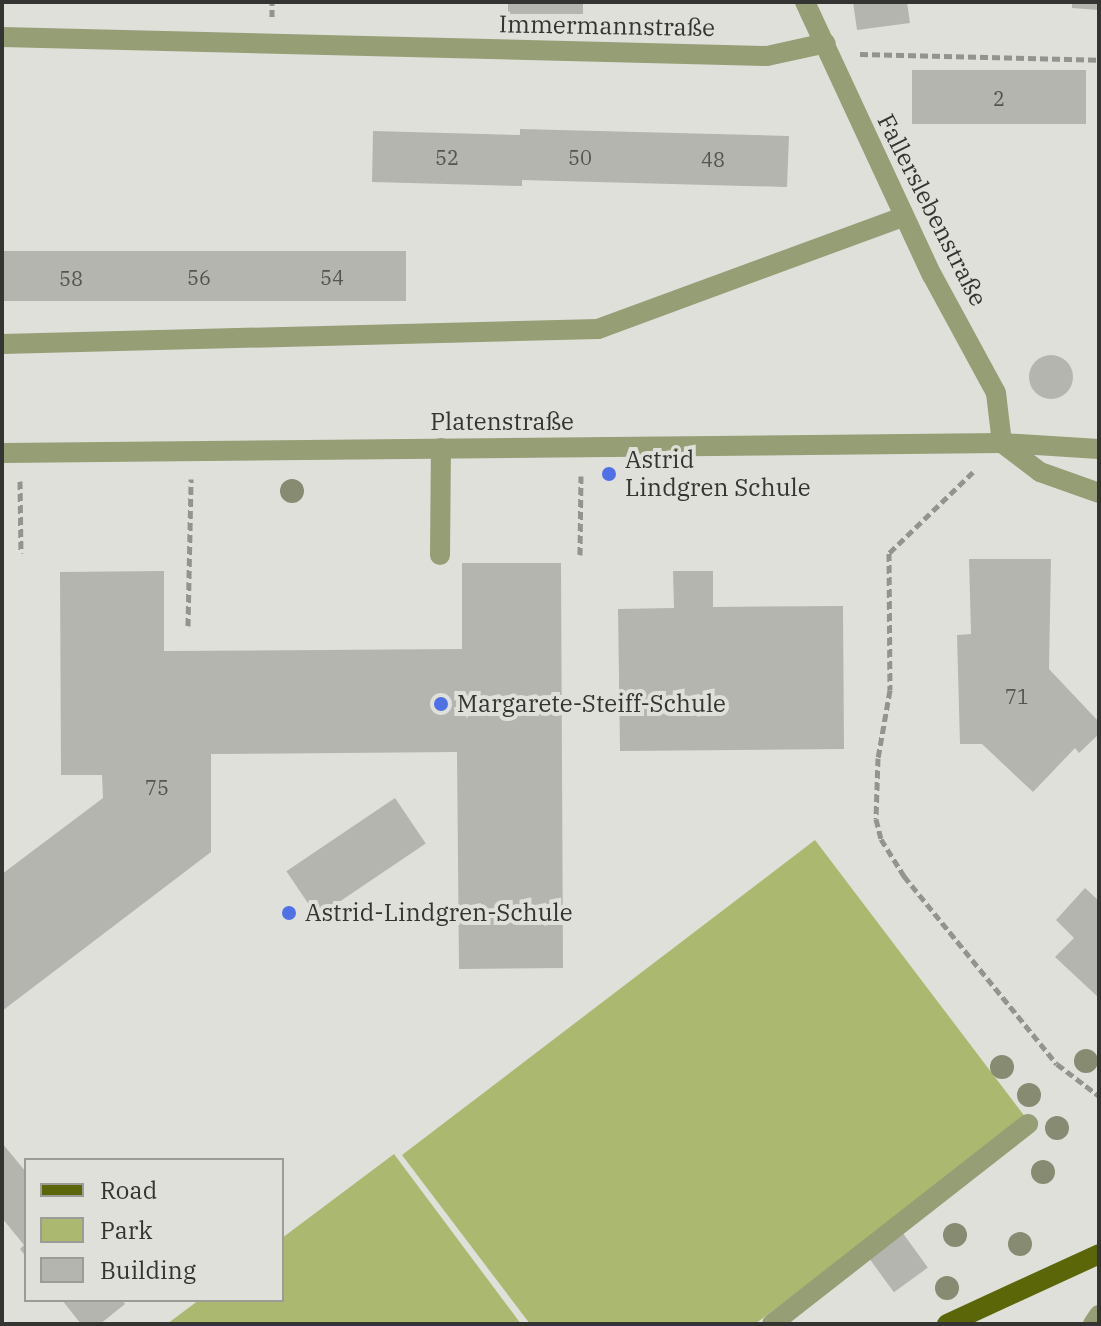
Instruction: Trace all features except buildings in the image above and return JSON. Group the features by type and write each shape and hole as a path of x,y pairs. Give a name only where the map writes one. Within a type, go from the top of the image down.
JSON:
{"main road":[{"path":"947,1324 1099,1254"},
{"path":"969,1324 1007,1298"}],"street":[{"name":"Fallerslebenstraße","path":"805,2 903,217 996,393 1002,443"},
{"name":"Immermannstraße","path":"2,37 767,56 828,48"},
{"path":"2,344 598,329 903,217"},
{"path":"1002,443 1040,472 1099,493"},
{"name":"Platenstraße","path":"11,453 1002,443 1099,449"},
{"path":"440,555 441,448"},
{"path":"772,1324 1028,1124"},
{"path":"1093,1324 1099,1315"}],"path":[{"path":"828,48 1099,60"},
{"path":"1002,443 889,553 890,690 878,758 876,819 881,839 904,876 1057,1064 1099,1096"},
{"path":"188,626 191,451"},
{"path":"11,453 21,553"},
{"path":"580,555 581,466"}],"green space":[{"path":"815,840 1026,1118 755,1324 530,1324 402,1155"},
{"path":"394,1154 521,1324 167,1324 196,1302 284,1302 284,1236"}],"place":[{"name":"Astrid Lindgren Schule","path":"609,474"},
{"name":"Margarete-Steiff-Schule","path":"441,704"},
{"name":"Astrid-Lindgren-Schule","path":"289,913"}]}
